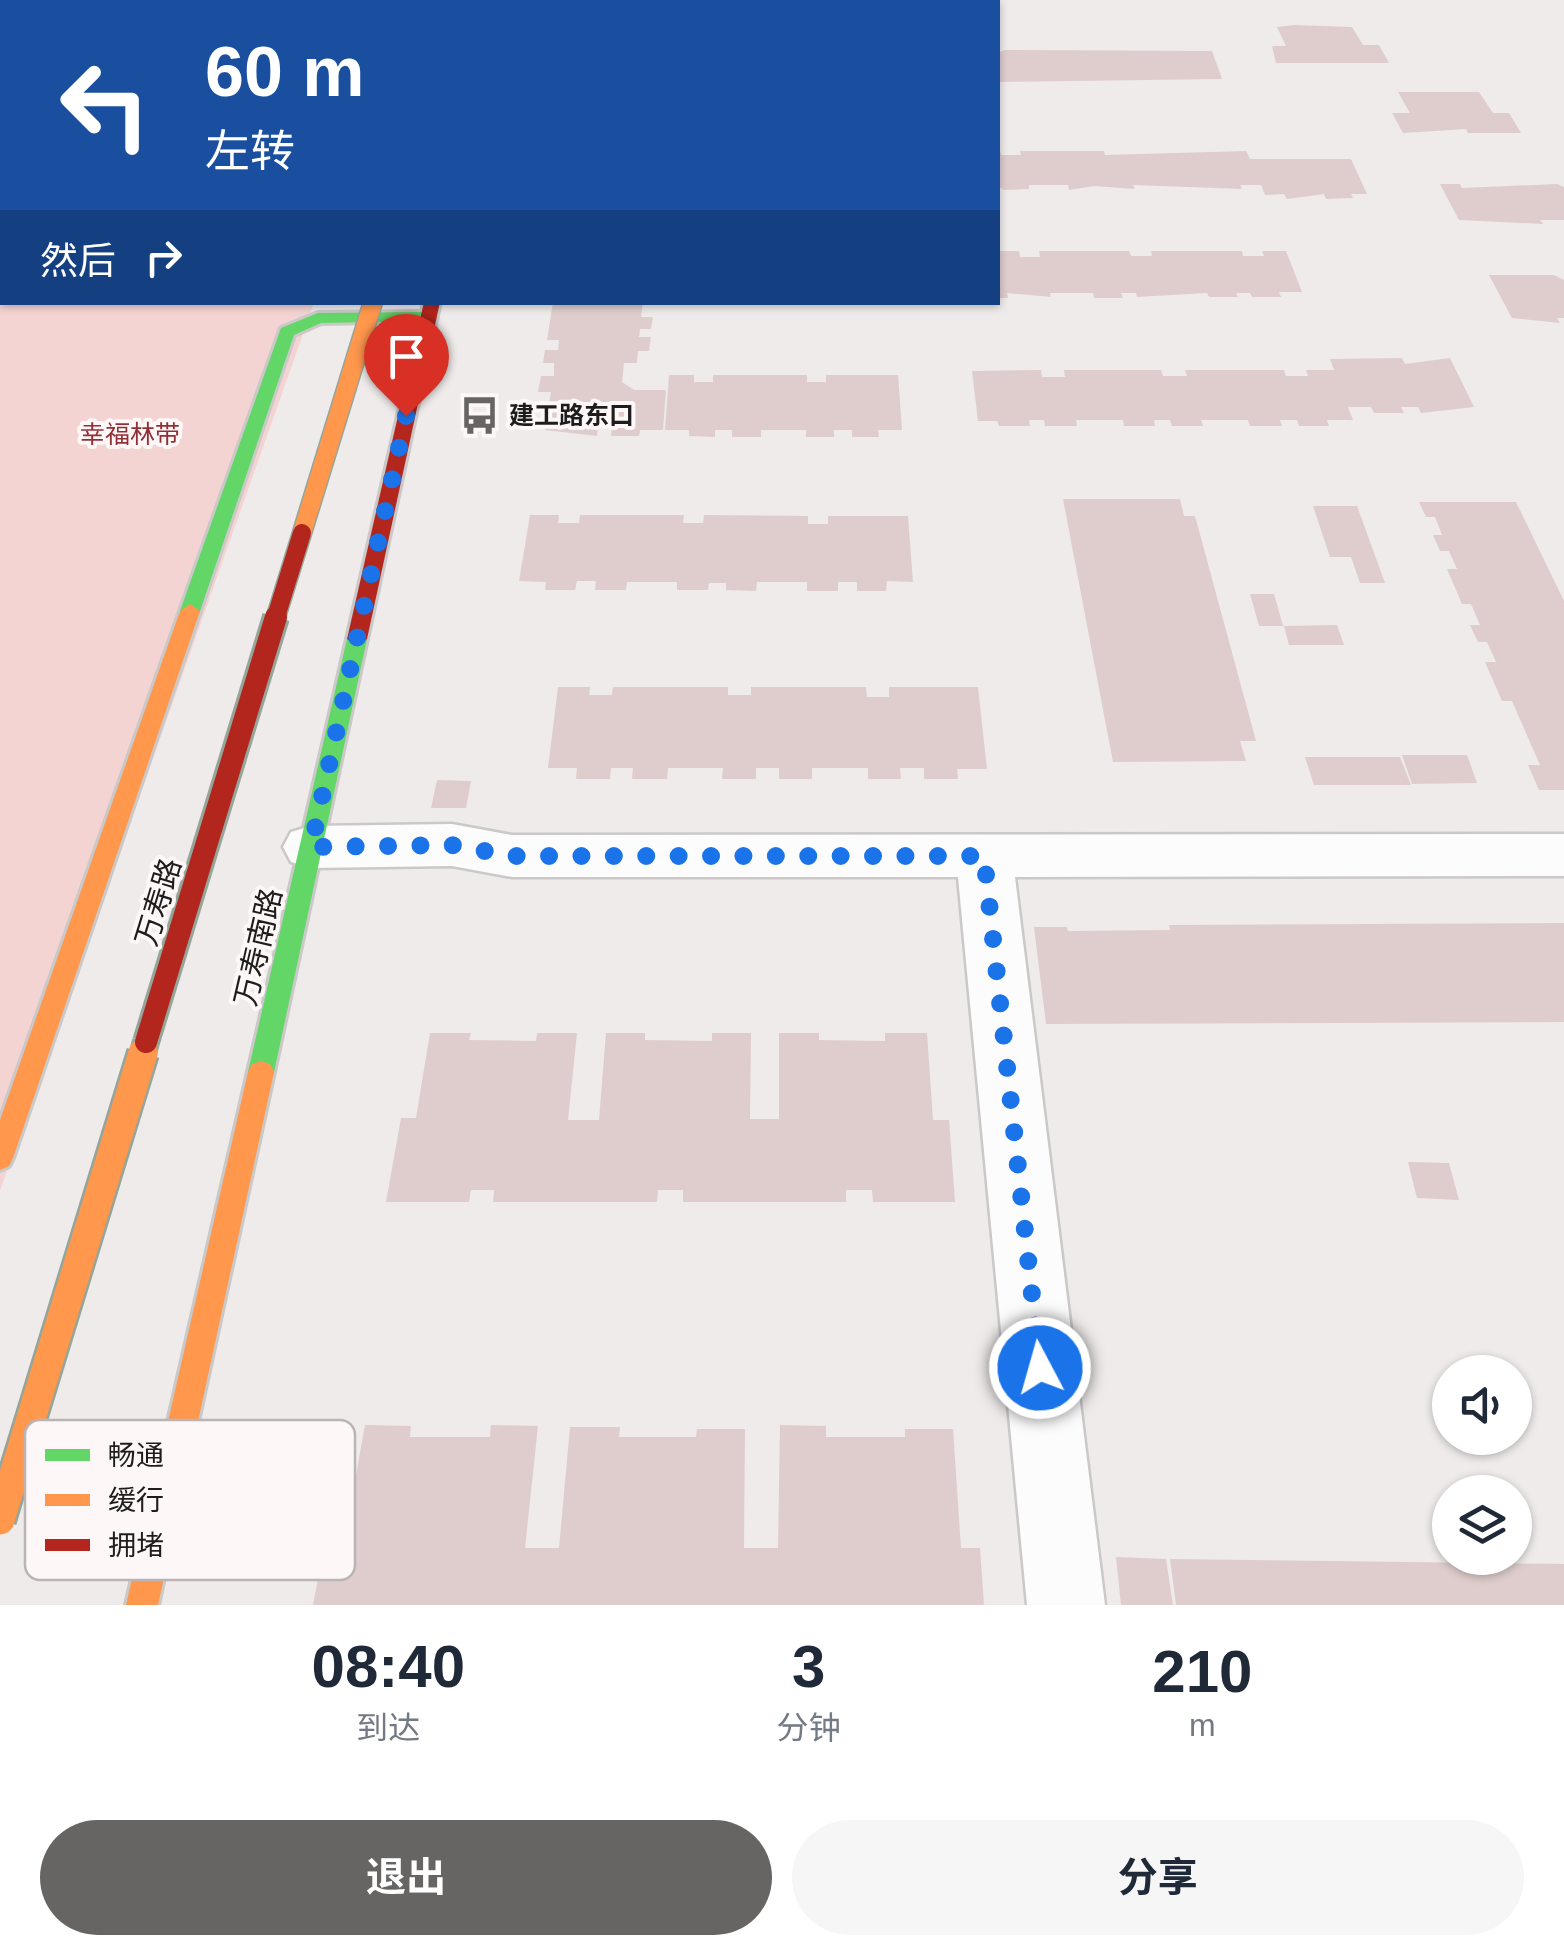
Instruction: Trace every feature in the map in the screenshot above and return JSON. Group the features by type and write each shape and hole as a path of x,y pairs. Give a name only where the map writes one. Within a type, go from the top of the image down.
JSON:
{"main road":[{"name":"万寿路","path":"31,1420 372,305"},
{"name":"万寿南路","path":"183,1420 430,310"},
{"path":"0,1158 287,332 318,318 430,310"},
{"name":"万寿路","path":"0,1520 25,1438"},
{"name":"万寿南路","path":"142,1605 148,1580"}],"street":[{"path":"311,847 452,845 512,856 1564,855"},
{"path":"984,856 1066,1605"}],"green space":[{"name":"幸福林带","path":"0,305 313,305 0,1191"}],"building":[{"path":"1277,27 1352,27 1363,45 1379,45 1389,63 1276,63 1272,46 1286,46"},
{"path":"1212,51 1222,79 1000,82 1000,52"},
{"path":"1398,92 1479,92 1493,113 1509,113 1521,133 1468,133 1466,129 1403,133 1392,113 1410,113"},
{"path":"1000,150 1001,155 1021,155 1020,151 1104,151 1105,155 1246,151 1250,159 1351,159 1367,194 1351,194 1353,198 1326,199 1324,194 1287,199 1284,194 1265,195 1261,185 1240,185 1242,189 1133,185 1135,189 1094,186 1069,190 1068,185 1029,185 1029,189 1000,187"},
{"path":"1440,184 1460,184 1462,188 1557,184 1564,187 1564,220 1540,220 1543,224 1459,220"},
{"path":"1000,251 1040,257 1039,251 1129,251 1131,256 1152,256 1151,251 1242,251 1243,256 1264,256 1262,251 1286,251 1302,292 1279,292 1281,297 1236,293 1238,297 1209,297 1207,293 1137,297 1136,293 1121,293 1123,298 1094,298 1093,293 1050,293 1051,297 1007,293 1008,298 1000,298"},
{"path":"1489,275 1554,275 1564,280 1564,318 1557,318 1560,323 1512,318"},
{"path":"553,305 643,305 641,317 653,317 651,329 640,329 639,337 651,337 649,351 638,351 637,363 624,363 622,382 634,390 666,390 663,430 640,430 639,436 611,436 612,425 598,425 597,436 545,430 551,392 538,392 541,376 554,376 554,363 543,363 545,350 558,350 559,340 547,340"},
{"path":"1402,358 1405,364 1450,358 1474,407 1421,413 1418,407 1401,407 1404,413 1374,413 1371,407 1348,407 1353,420 1327,420 1329,426 1299,426 1297,420 1280,420 1282,426 1250,426 1248,420 1201,420 1203,426 1172,426 1170,420 1154,420 1155,426 1124,426 1123,420 1076,420 1077,426 1045,426 1044,420 1029,420 1030,426 999,426 997,421 978,421 972,371 1041,370 1042,377 1065,377 1064,370 1161,370 1163,376 1187,376 1185,370 1284,370 1286,376 1308,376 1306,370 1334,370 1330,359"},
{"path":"669,375 694,375 694,382 713,382 713,375 807,375 807,382 826,382 826,375 898,375 902,430 878,430 879,437 852,437 852,430 834,430 834,437 806,437 806,430 761,430 761,437 732,437 732,430 715,430 715,437 689,436 689,430 665,430"},
{"path":"1063,499 1180,499 1184,516 1195,516 1256,741 1240,741 1246,761 1113,762"},
{"path":"1419,502 1516,502 1564,601 1564,790 1539,790 1528,765 1540,765 1512,701 1502,701 1485,662 1496,662 1487,642 1478,642 1470,625 1480,625 1471,604 1462,604 1447,569 1457,569 1449,551 1440,551 1433,535 1442,535 1435,517 1426,517"},
{"path":"1313,506 1357,506 1385,583 1360,583 1351,557 1330,557"},
{"path":"530,515 559,515 558,523 579,523 580,515 684,515 683,523 703,523 704,515 808,516 808,524 828,524 828,516 908,516 913,582 887,581 886,591 857,591 857,582 838,582 838,591 807,591 807,582 757,582 756,591 726,590 726,583 709,583 708,590 677,590 677,582 627,582 626,590 595,590 596,581 577,581 575,590 545,590 546,582 519,581"},
{"path":"1250,594 1274,594 1283,626 1259,626"},
{"path":"1337,625 1344,645 1289,645 1284,626"},
{"path":"558,687 590,687 589,695 612,695 613,687 728,687 728,695 751,695 751,687 866,687 867,697 889,697 889,687 978,687 987,769 957,769 958,779 924,779 924,768 900,768 901,779 868,779 868,768 812,768 812,779 779,779 779,768 756,768 756,779 722,779 723,768 668,768 667,779 632,779 633,768 611,768 610,779 576,779 577,768 548,768"},
{"path":"1402,755 1467,755 1477,783 1412,784"},
{"path":"1305,757 1400,757 1411,785 1314,785"},
{"path":"437,780 471,781 466,808 431,808"},
{"path":"1564,923 1564,1022 1046,1024 1034,927 1067,927 1068,931 1170,930 1169,925"},
{"path":"430,1033 471,1033 469,1040 536,1041 537,1033 577,1033 568,1120 599,1120 606,1033 645,1033 645,1040 712,1041 712,1033 751,1033 750,1119 779,1119 779,1033 819,1033 819,1040 885,1041 885,1033 927,1033 933,1120 949,1120 955,1202 873,1202 872,1190 846,1190 846,1202 683,1202 683,1190 658,1190 657,1202 493,1202 494,1190 471,1190 469,1202 386,1202 401,1118 416,1118"},
{"path":"1408,1162 1449,1163 1459,1200 1417,1198"},
{"path":"365,1425 411,1426 410,1437 490,1437 491,1425 538,1426 525,1548 559,1548 570,1427 620,1427 619,1437 696,1437 697,1429 745,1429 744,1548 778,1548 780,1425 826,1426 826,1437 905,1437 905,1429 953,1429 961,1548 980,1548 984,1605 313,1605 318,1580 355,1580 355,1481"},
{"path":"1116,1557 1166,1559 1173,1605 1121,1605"},
{"path":"1170,1559 1432,1562 1432,1575 1532,1575 1532,1564 1564,1564 1564,1605 1176,1605"}],"traffic: fast":[{"path":"190,611 287,332 318,318 421,317"},
{"path":"261,1072 357,639"}],"traffic: slow":[{"path":"302,533 372,305"},
{"path":"0,1158 190,611"},
{"path":"31,1420 146,1042"},
{"path":"183,1420 261,1072"},
{"path":"0,1520 25,1438"},
{"path":"142,1605 148,1580"}],"traffic: jam":[{"path":"357,639 431,305"},
{"path":"146,1042 302,533"}],"place":[{"name":"建工路东口","path":"479,415"}],"route":[{"path":"406,416 311,847 452,845 512,856 984,856 1040,1368"}]}
